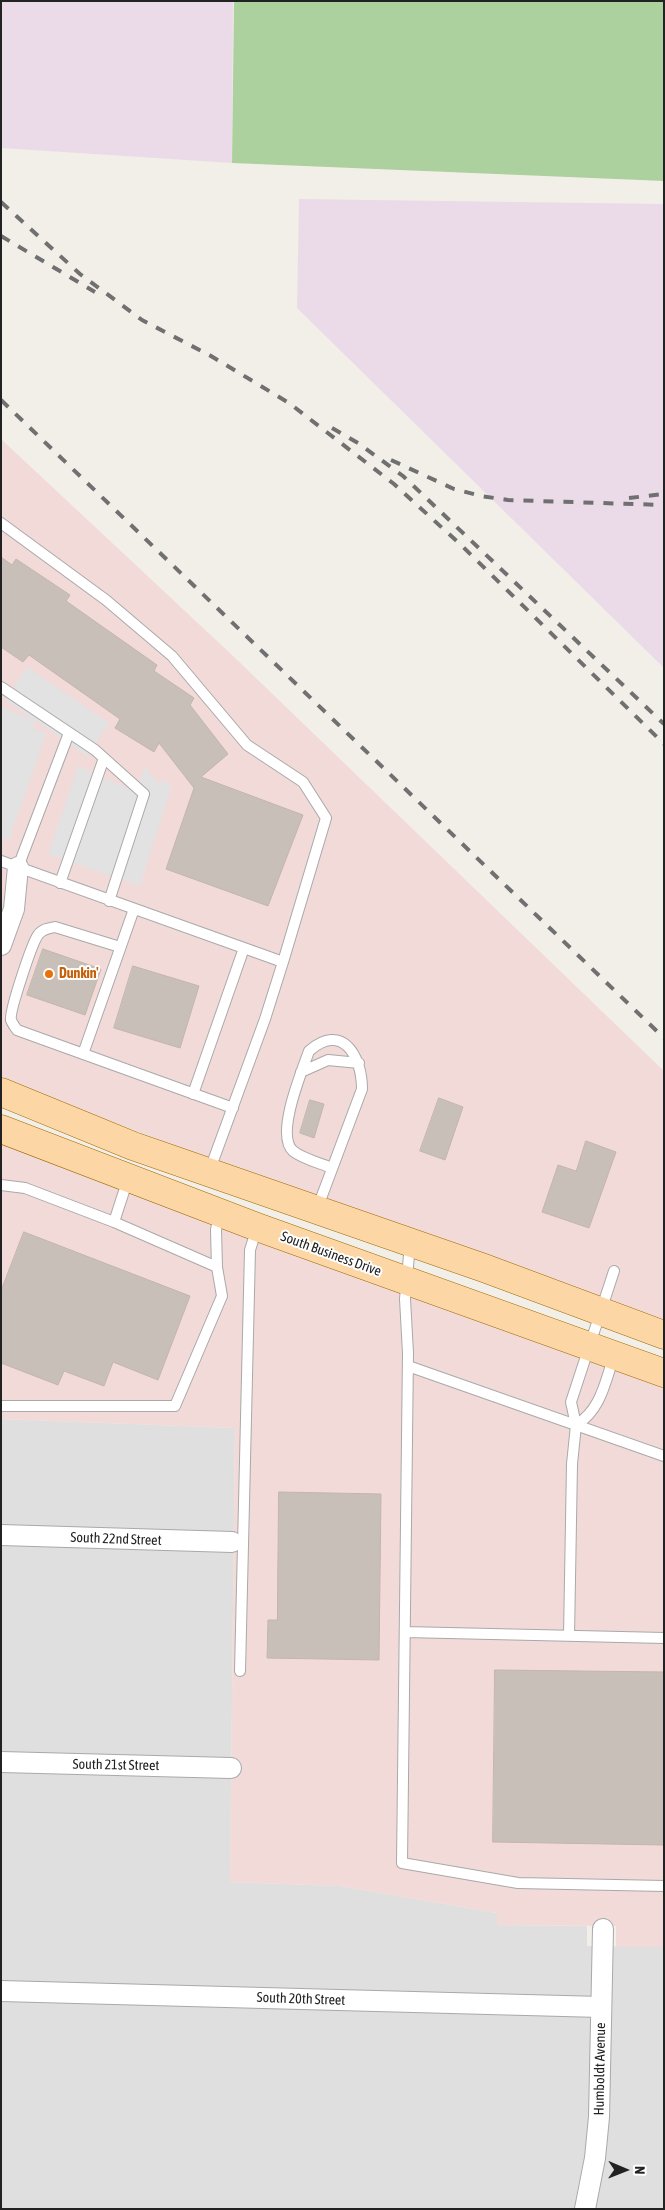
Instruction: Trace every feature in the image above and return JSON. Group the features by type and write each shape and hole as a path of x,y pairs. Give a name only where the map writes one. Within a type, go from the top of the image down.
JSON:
{"main road":[{"path":"1,1092 132,1146 410,1243 664,1335"},
{"name":"South Business Drive","path":"1,1128 128,1179 257,1227 664,1373"}],"street":[{"path":"1,884 9,864"},
{"path":"1,945 14,909 9,864"},
{"name":"South 22nd Street","path":"1,1535 232,1542"},
{"name":"South 21st Street","path":"1,1762 231,1768"},
{"name":"Humboldt Avenue","path":"585,2209 596,2158 599,2117 603,1929"},
{"name":"South 20th Street","path":"1,1991 601,2007"}],"lane":[{"path":"1,523 106,600 172,656 247,745 303,782 326,818 284,962 209,1173"},
{"path":"1,687 69,732 104,758 144,794 109,901"},
{"path":"69,732 9,864 284,962"},
{"path":"60,883 104,758"},
{"path":"83,1054 134,909"},
{"path":"120,947 55,927 45,928 38,934 11,1012 11,1021 17,1030 233,1108"},
{"path":"193,1094 244,948"},
{"path":"317,1210 362,1088 362,1076 355,1054 348,1046 336,1040 326,1041 309,1051 286,1126 287,1140 292,1150 332,1168"},
{"path":"301,1072 328,1060 359,1063"},
{"path":"114,1222 128,1179"},
{"path":"1,1184 25,1188 114,1222 218,1267"},
{"path":"1,1406 175,1406 222,1296 216,1230 220,1213"},
{"path":"240,1671 250,1250 257,1227"},
{"path":"410,1243 406,1280 408,1366 402,1863 518,1883 664,1886"},
{"path":"569,1636 572,1464 576,1425 572,1410 572,1398 614,1270"},
{"path":"576,1425 588,1417 595,1409 614,1356"},
{"path":"408,1366 664,1456"},
{"path":"405,1632 664,1638"}],"shaded area":[{"path":"1,1 233,1 232,163 1,148"},
{"path":"299,199 664,204 664,668 297,308"},
{"path":"1,439 232,655 664,1071 664,1323 288,1189 1,1079"},
{"path":"27,667 109,723 87,756 35,720 33,728 46,734 9,840 1,837 1,707 34,720 5,700"},
{"path":"78,766 135,791 145,766 157,782 167,781 171,788 140,886 48,854"},
{"path":"1,1139 664,1383 664,1947 616,1947 616,1926 497,1925 497,1913 340,1886 230,1882 235,1428 1,1419"},
{"path":"1,1419 235,1428 230,1882 340,1886 497,1913 498,1925 587,1926 587,1946 664,1947 664,2209 1,2209"}],"green space":[{"path":"234,1 664,1 664,181 232,163"}],"building":[{"path":"1,557 12,565 16,559 70,595 66,601 157,665 154,671 194,698 190,705 228,754 201,777 303,815 268,906 166,869 194,788 159,743 154,752 115,728 120,719 29,655 23,662 1,647"},
{"path":"43,949 101,969 85,1015 27,995"},
{"path":"133,966 199,986 180,1048 114,1028"},
{"path":"439,1098 463,1107 445,1160 420,1151"},
{"path":"310,1100 324,1104 314,1138 300,1133"},
{"path":"586,1141 616,1152 589,1228 542,1212 558,1165 576,1171"},
{"path":"24,1232 190,1296 158,1380 113,1362 104,1386 64,1371 58,1385 1,1363 1,1291"},
{"path":"279,1492 381,1494 379,1660 267,1658 268,1620 277,1620"},
{"path":"495,1670 664,1672 664,1845 493,1842"}],"railway":[{"path":"1,202 80,274 142,320 211,356 289,403 394,484 461,545 664,744"},
{"path":"1,236 95,292"},
{"path":"1,400 664,1038"},
{"path":"332,428 358,443 403,476 664,724"},
{"path":"391,460 454,489 481,496 508,500 664,505"},
{"path":"629,498 664,494"}],"place":[{"name":"Dunkin'","path":"49,974"}]}
